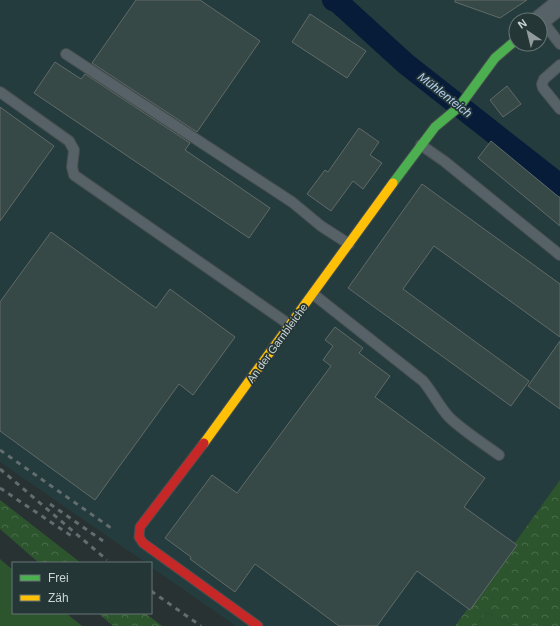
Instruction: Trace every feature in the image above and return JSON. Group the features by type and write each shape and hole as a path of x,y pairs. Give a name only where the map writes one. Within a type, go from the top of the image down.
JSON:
{"street":[{"path":"548,13 560,4"},
{"name":"An der Garnbleiche","path":"258,626 143,543 139,537 140,527 313,294 435,126 459,107 495,58 508,47"}],"lane":[{"path":"548,29 560,44"},
{"path":"66,54 292,202 321,226 348,244"},
{"path":"560,65 544,79 542,84 543,88 560,109"},
{"path":"0,92 69,141 74,150 72,167 74,175 290,325"},
{"path":"421,145 560,255"},
{"path":"313,294 423,381 450,418 499,455"}],"shaded area":[{"path":"0,0 560,0 560,480 455,626 236,626 152,568 152,562 145,562 0,462"}],"green space":[{"path":"560,480 560,626 514,626 486,612 476,626 455,626"},
{"path":"0,500 80,562 38,562 0,529"},
{"path":"0,559 12,569 12,614 67,614 82,626 0,626"},
{"path":"486,612 514,626 476,626"},
{"path":"99,614 146,614 162,626 113,626"}],"building":[{"path":"136,0 200,0 260,41 197,132 92,63"},
{"path":"455,0 527,0 500,18 455,2"},
{"path":"310,14 366,51 347,78 292,42"},
{"path":"55,62 81,79 85,74 190,143 185,150 270,208 249,238 34,93"},
{"path":"507,86 521,104 503,117 490,100"},
{"path":"0,107 54,146 0,221"},
{"path":"359,128 379,142 370,155 382,163 363,189 353,181 331,211 307,194 325,170 328,172"},
{"path":"491,141 560,198 560,226 478,158"},
{"path":"422,184 560,284 560,337 434,246 403,289 529,381 511,406 348,288"},
{"path":"51,232 156,308 170,289 235,337 193,395 179,384 95,500 0,431 0,302"},
{"path":"335,327 363,348 359,353 390,376 375,397 485,478 464,507 517,545 470,610 417,571 377,626 339,626 255,564 235,592 190,559 191,557 165,538 212,475 237,493 331,366 323,360 333,346 325,340"},
{"path":"560,341 560,409 528,386"}],"waterway":[{"name":"Mühlenteich","path":"333,0 338,2 406,64 560,185"}],"railway":[{"path":"0,450 111,528"},
{"path":"0,469 107,560"},
{"path":"0,488 73,537"},
{"path":"50,504 103,541"},
{"path":"152,592 201,626"}],"traffic: fast":[{"path":"393,183 435,127 459,107 495,58 508,47"}],"traffic: slow":[{"path":"204,443 393,183"}],"traffic: jam":[{"path":"204,443 140,527 139,537 143,543 258,626"}]}
